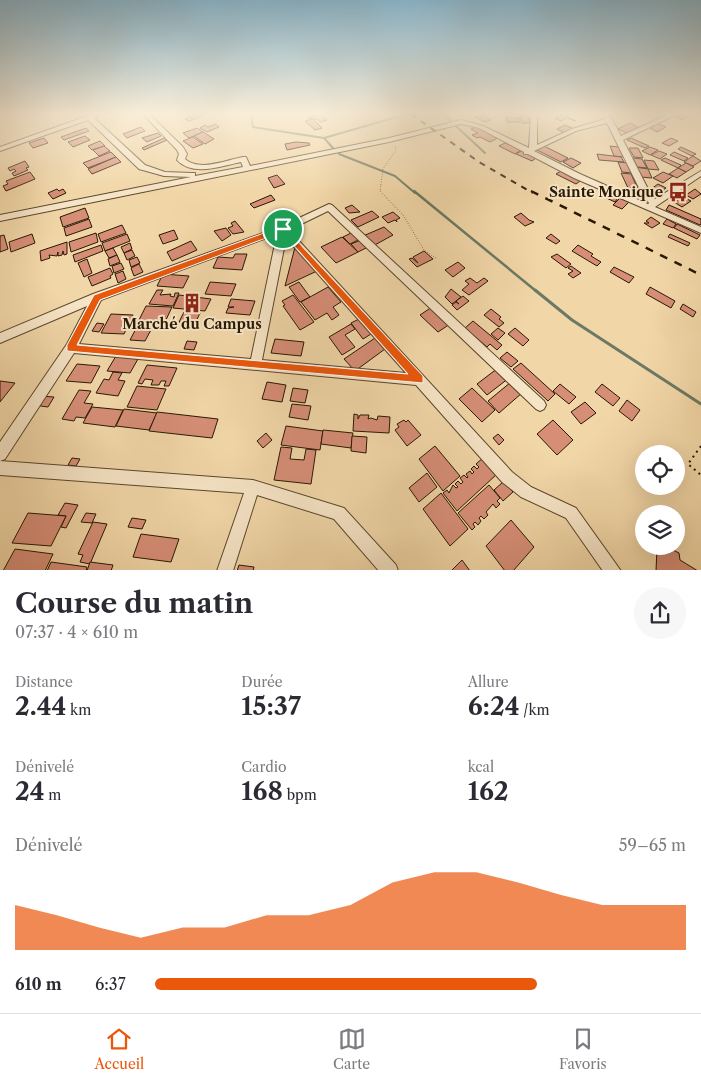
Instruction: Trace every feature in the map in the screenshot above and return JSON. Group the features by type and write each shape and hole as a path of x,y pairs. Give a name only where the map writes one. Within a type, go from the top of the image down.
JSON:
{"street":[{"path":"0,148 21,141"},
{"path":"114,141 142,167 164,174 205,176"},
{"path":"172,141 183,154 180,160 191,166 206,166 242,159 247,168"},
{"path":"0,218 387,141"},
{"path":"511,141 633,202 652,205 701,230"},
{"path":"530,150 535,141"},
{"path":"530,150 551,141"},
{"path":"621,141 652,205"},
{"path":"652,205 699,176"},
{"path":"0,338 97,297 283,229 329,207 540,405"},
{"path":"255,366 283,229"},
{"path":"283,229 507,478 526,492 571,513 613,570"},
{"path":"0,454 70,348 97,297"},
{"path":"70,348 420,380"},
{"path":"0,468 253,487 339,513 390,570"},
{"path":"225,570 253,487"}],"path":[{"path":"390,141 396,150 380,170 380,191 403,215 424,250 437,259"},
{"path":"701,446 688,464 701,476"}],"building":[{"path":"46,141 48,143 33,148 29,143"},
{"path":"72,141 89,141 73,147 68,142"},
{"path":"100,141 105,146 92,150 88,146"},
{"path":"158,141 166,141 144,150 142,148"},
{"path":"183,141 198,141 203,144 193,148"},
{"path":"200,141 211,141 205,144"},
{"path":"628,141 637,141 649,146 645,148"},
{"path":"666,141 678,141 669,146 662,143"},
{"path":"296,142 309,143 310,145 287,150 285,144"},
{"path":"505,143 521,150 515,154 499,146"},
{"path":"542,145 568,158 561,162 535,149"},
{"path":"104,146 110,151 99,156 93,150"},
{"path":"610,146 619,147 623,157 614,156"},
{"path":"650,147 658,150 650,155 642,151"},
{"path":"681,147 696,154 692,156 678,149"},
{"path":"629,148 638,148 643,158 634,157"},
{"path":"521,151 536,158 532,161 516,154"},
{"path":"659,151 667,154 660,159 651,155"},
{"path":"111,152 116,157 88,168 83,163"},
{"path":"674,152 688,158 684,161 670,155"},
{"path":"597,154 621,157 624,162 599,160"},
{"path":"693,156 701,161 693,166 684,162"},
{"path":"116,157 121,162 92,174 88,169"},
{"path":"571,158 581,163 573,168 563,162"},
{"path":"633,158 642,159 647,168 637,167"},
{"path":"665,158 681,165 678,168 661,160"},
{"path":"644,160 654,161 659,170 648,169"},
{"path":"25,161 29,167 26,168 28,170 14,176 12,173 16,171 14,169 10,171 8,168"},
{"path":"618,162 628,163 632,173 622,172"},
{"path":"686,163 694,167 686,172 678,168"},
{"path":"635,167 648,169 652,178 640,177"},
{"path":"678,168 686,172 677,178 669,174"},
{"path":"561,171 580,181 576,184 556,174"},
{"path":"30,172 35,179 6,191 3,186 8,184 6,181"},
{"path":"663,172 673,176 663,183 653,178"},
{"path":"621,173 631,174 638,189 628,188"},
{"path":"277,175 285,184 274,188 268,178"},
{"path":"658,184 666,188 659,193 651,189"},
{"path":"57,189 59,191 63,189 66,193 53,199 48,193"},
{"path":"695,189 701,194 693,199 686,195"},
{"path":"604,191 618,198 615,202 600,195"},
{"path":"271,195 275,200 254,208 250,204"},
{"path":"683,197 691,201 682,207 674,202"},
{"path":"620,198 629,202 622,209 613,205"},
{"path":"352,205 360,212 349,213 345,208"},
{"path":"669,205 701,219 701,224 666,210"},
{"path":"85,208 89,218 63,227 60,217"},
{"path":"372,211 379,217 358,227 351,220"},
{"path":"393,212 400,218 396,220 397,222 395,220 388,223 382,217"},
{"path":"521,213 534,222 525,226 514,217"},
{"path":"651,217 660,223 652,228 644,223 649,223 646,221"},
{"path":"89,219 92,227 66,236 64,228"},
{"path":"667,219 676,224 673,228 663,224"},
{"path":"235,221 244,232 233,234 228,228 233,226 231,223"},
{"path":"677,224 700,235 697,239 674,228"},
{"path":"122,225 126,233 101,242 98,234"},
{"path":"384,227 393,235 373,246 363,236"},
{"path":"226,228 231,235 222,241 214,231"},
{"path":"174,230 178,239 163,244 159,235"},
{"path":"353,232 360,239 350,244 343,237"},
{"path":"96,233 98,242 71,252 69,242"},
{"path":"32,234 35,243 11,252 9,242"},
{"path":"127,234 130,241 105,251 102,243"},
{"path":"551,234 560,241 556,244 546,238"},
{"path":"670,234 690,243 688,246 668,237"},
{"path":"4,235 8,249 0,252 0,236"},
{"path":"342,237 358,252 336,263 321,247"},
{"path":"361,240 368,247 358,252 351,244"},
{"path":"191,241 197,250 172,261 167,252"},
{"path":"67,242 67,254 64,255 63,251 62,255 58,256 58,252 57,256 49,255 50,258 41,261 40,251"},
{"path":"130,243 132,249 124,253 121,247"},
{"path":"101,245 103,251 75,262 73,255"},
{"path":"578,245 593,254 591,256 601,262 597,266 572,251"},
{"path":"295,247 317,271 285,286"},
{"path":"113,248 117,255 109,258 105,251"},
{"path":"132,250 135,256 127,260 124,253"},
{"path":"424,251 433,259 417,267 409,259 412,258 418,263 413,257"},
{"path":"235,254 247,254 242,270 213,268 218,257 233,258"},
{"path":"557,254 571,264 566,268 551,257"},
{"path":"117,255 120,262 110,266 108,259"},
{"path":"137,257 140,263 131,267 129,260"},
{"path":"87,259 92,273 84,277 78,263"},
{"path":"458,262 465,268 453,277 445,270"},
{"path":"121,263 124,269 114,273 112,266"},
{"path":"139,264 143,272 134,276 131,268"},
{"path":"571,266 581,273 573,278 568,274 573,271 568,268"},
{"path":"614,267 634,277 629,283 610,272"},
{"path":"110,268 113,274 110,276 111,278 92,286 88,277"},
{"path":"123,271 126,279 118,283 115,274"},
{"path":"163,274 189,276 183,288 157,286"},
{"path":"470,278 477,283 484,278 488,281 469,295 462,290 469,284 465,281"},
{"path":"210,282 236,284 231,296 205,294"},
{"path":"299,282 310,297 300,302 289,287"},
{"path":"328,287 341,302 333,307 339,315 332,320 327,313 315,320 301,302"},
{"path":"650,287 675,301 671,308 646,294"},
{"path":"451,289 461,297 452,304 445,297"},
{"path":"157,290 163,290 160,295 171,294 170,296 174,297 175,293 179,293 173,306 149,304"},
{"name":"Marché du Campus","path":"179,295 211,299 205,311 173,308"},
{"path":"293,295 314,322 300,330 283,306 285,305 282,301"},
{"path":"463,296 469,301 457,310 452,305 456,302 459,304 456,301"},
{"path":"231,299 255,301 250,315 226,313 228,308 234,307 228,307"},
{"path":"683,304 696,312 693,317 680,309"},
{"path":"146,306 172,307 165,322 139,320"},
{"path":"432,307 450,324 438,332 420,315"},
{"path":"491,309 501,317 499,319 504,323 499,327 484,315"},
{"path":"184,312 200,313 193,328 185,327 187,323 179,322"},
{"path":"111,314 133,315 124,334 101,333"},
{"path":"359,319 371,334 363,339 351,323"},
{"path":"473,321 502,345 497,350 490,344 487,347 465,328"},
{"path":"97,323 104,324 99,332 92,331"},
{"path":"139,323 160,325 159,328 152,328 145,341 130,340"},
{"path":"351,324 355,329 345,335 355,347 342,355 329,337"},
{"path":"498,328 505,333 498,340 491,334"},
{"path":"515,328 529,340 523,346 508,334"},
{"path":"375,338 385,349 355,371 344,359"},
{"path":"275,339 304,342 301,356 271,353"},
{"path":"187,341 197,342 194,350 184,349"},
{"path":"507,352 518,361 511,367 500,358"},
{"path":"116,356 138,359 130,373 107,371"},
{"path":"521,363 555,394 548,401 513,369"},
{"path":"77,364 100,366 91,383 66,381"},
{"path":"147,365 177,368 169,386 164,386 166,381 161,381 159,385 151,385 153,380 145,379 142,384 138,383"},
{"path":"498,368 509,378 487,395 477,384"},
{"path":"113,372 122,373 118,380 125,381 118,396 96,393 104,379 109,380"},
{"path":"0,381 15,383 0,402"},
{"path":"267,382 286,385 282,402 262,399"},
{"path":"511,382 522,393 499,413 488,401"},
{"path":"560,384 576,397 569,404 553,391"},
{"path":"602,384 620,398 613,406 595,392"},
{"path":"137,386 166,389 157,410 127,407"},
{"path":"293,388 308,390 305,403 290,401"},
{"path":"472,388 495,410 482,422 459,399"},
{"path":"79,390 91,391 84,403 93,404 85,418 76,417 74,421 62,419"},
{"path":"40,396 54,397 48,407 33,405"},
{"path":"627,400 640,410 632,421 619,411"},
{"path":"585,402 596,413 581,424 571,412"},
{"path":"292,404 311,406 308,420 289,417"},
{"path":"92,407 123,410 115,427 83,423"},
{"path":"124,409 157,413 149,430 116,426"},
{"path":"157,412 218,419 212,438 149,431"},
{"path":"354,414 358,415 358,419 360,415 369,415 368,419 377,420 378,416 390,417 389,433 353,431"},
{"path":"404,420 406,422 408,420 421,435 407,446 395,430 399,427 397,424"},
{"path":"553,420 573,440 557,455 537,434"},
{"path":"286,426 323,431 320,450 281,445"},
{"path":"323,430 353,433 351,448 321,444"},
{"path":"266,433 272,440 263,448 257,441"},
{"path":"498,434 504,440 499,445 493,438"},
{"path":"352,436 367,437 366,453 351,451"},
{"path":"435,446 460,476 443,491 419,459"},
{"path":"281,447 292,448 290,459 304,460 306,449 316,450 311,484 274,480"},
{"path":"72,458 80,459 76,466 68,465"},
{"path":"483,458 497,474 457,511 443,493 447,490 449,493 453,485 456,488 458,487 455,484 458,481 461,484 463,482 460,478 464,475 467,478 466,474 470,471 472,474 474,472 471,469 474,466 477,469 479,467 476,464"},
{"path":"427,473 437,487 419,502 409,488"},
{"path":"503,482 513,492 503,501 494,490"},
{"path":"489,485 500,498 497,501 500,504 496,508 493,504 486,512 488,515 484,519 481,516 479,518 481,521 478,525 475,522 473,524 475,527 472,530 458,513"},
{"path":"441,493 468,529 450,546 423,509"},
{"path":"65,503 78,505 66,528 61,527 66,516 58,515"},
{"path":"28,513 66,516 51,546 12,543"},
{"path":"86,513 96,514 92,523 81,522"},
{"path":"132,518 146,520 142,529 128,527"},
{"path":"511,520 534,547 514,570 504,570 486,546"},
{"path":"93,522 107,524 90,564 80,562 83,555 78,554"},
{"path":"141,534 179,539 171,562 133,557"},
{"path":"15,549 53,554 45,570 4,570"},
{"path":"657,555 679,555 680,560 696,570 656,570"},
{"path":"462,560 469,570 452,570"},
{"path":"51,562 87,567 86,570 47,570"},
{"path":"90,562 113,565 111,570 87,570"},
{"path":"239,565 254,567 253,570 237,570"}],"waterway":[{"path":"326,141 333,148"},
{"path":"472,141 485,153"},
{"path":"339,154 395,176 415,193"},
{"path":"414,191 536,291"},
{"path":"535,290 572,320 701,404"}],"railway":[{"path":"449,141 479,162 533,193"},
{"path":"531,191 701,275"}],"place":[{"name":"Sainte Monique","path":"678,192"},
{"name":"Marché du Campus","path":"192,303"}],"route":[{"path":"283,229 420,380 70,348 97,297 283,229"}]}
